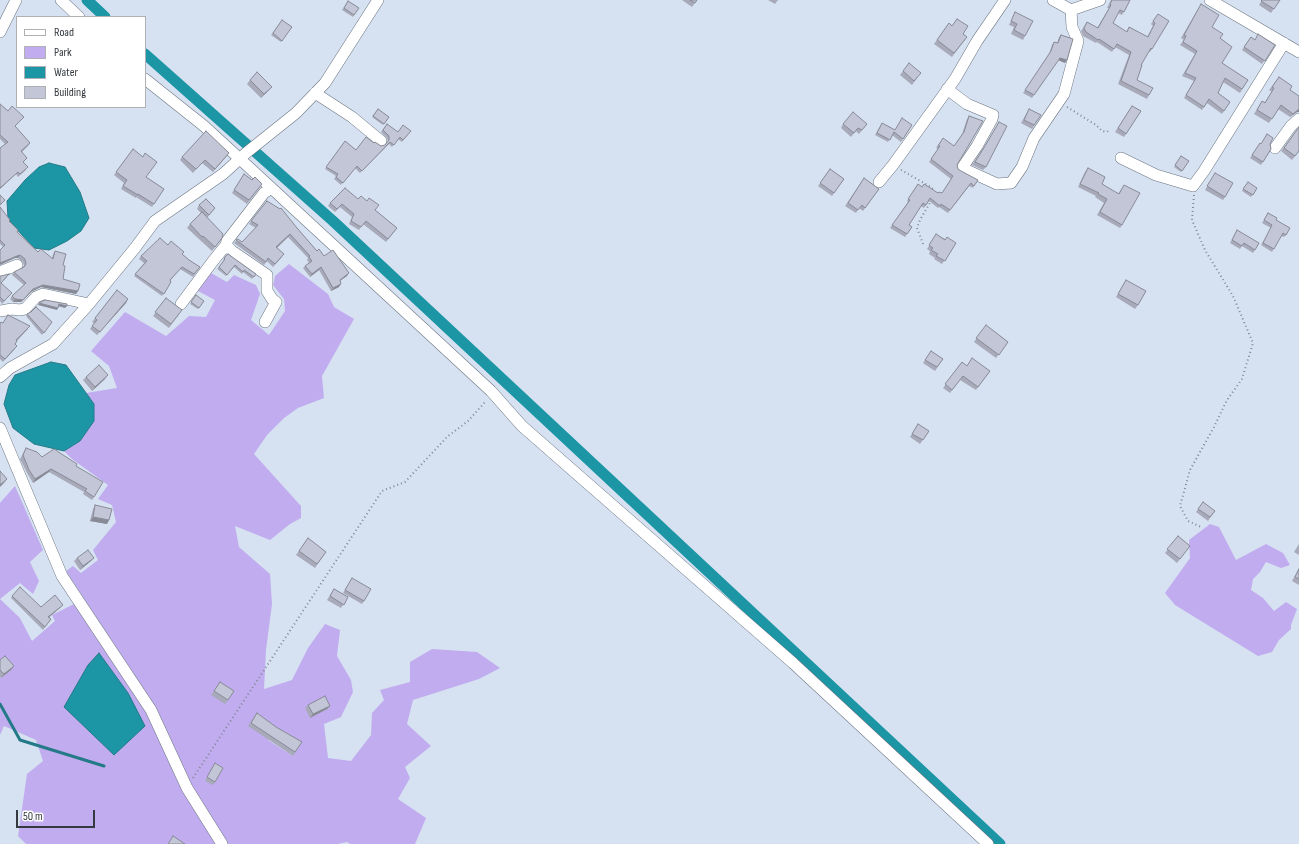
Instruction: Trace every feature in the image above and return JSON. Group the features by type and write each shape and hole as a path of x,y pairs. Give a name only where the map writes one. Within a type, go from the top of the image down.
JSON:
{"street":[{"path":"0,32 16,0"},
{"path":"61,0 78,16"},
{"path":"0,377 10,368 53,344 89,304 155,221 223,174 296,113 325,83 378,0"},
{"path":"879,182 893,165 947,89 1005,0"},
{"path":"1053,0 1071,10 1100,0"},
{"path":"1210,0 1299,52"},
{"path":"947,89 967,104 993,115 977,146 962,168 997,184 1010,183 1022,167 1034,138 1064,94 1078,42 1072,27 1071,10"},
{"path":"1121,158 1156,175 1193,186 1284,43"},
{"path":"146,80 152,87 243,156 271,188 491,390 522,426 793,663 988,844"},
{"path":"315,93 352,118 382,141"},
{"path":"1276,148 1291,126 1299,119"},
{"path":"181,304 264,193 271,188"},
{"path":"226,244 232,251 267,275 267,291 276,302 265,322"},
{"path":"0,272 17,265"},
{"path":"0,311 25,309 36,297 43,294 89,304"},
{"path":"0,428 62,576 151,710 187,788 222,844"}],"path":[{"path":"1059,102 1096,125 1102,131 1107,132 1109,130"},
{"path":"893,165 931,187 934,192 931,202 917,228 923,244"},
{"path":"1193,186 1194,202 1192,220 1205,250 1233,296 1253,343 1242,379 1227,400 1190,470 1180,506 1188,521 1200,527"},
{"path":"187,788 382,491 405,482 447,437 468,421 485,402 491,390"}],"green space":[{"path":"289,264 328,294 334,307 354,319 322,376 324,398 298,408 284,418 267,435 254,454 301,506 301,518 290,524 270,540 235,526 239,547 270,574 272,604 266,650 264,689 292,680 308,648 325,624 340,630 337,656 351,680 353,692 341,717 324,724 328,758 351,761 371,735 372,713 384,700 380,690 410,682 410,662 432,649 477,652 500,668 479,679 413,700 407,724 431,746 405,767 410,778 398,799 426,818 415,844 350,844 347,842 338,844 177,844 171,840 168,844 26,844 18,836 27,774 43,761 36,740 4,726 0,735 0,677 1,678 11,670 0,661 0,599 20,618 32,641 55,621 52,615 84,599 66,571 73,566 81,573 98,560 93,550 116,522 112,505 98,499 108,485 72,459 64,451 80,441 94,404 86,393 117,388 109,366 91,351 125,312 166,336 189,316 206,317 215,300 198,291 211,273 227,282 234,275 256,285 260,294 251,320 269,335 285,311 284,299 273,285 275,276","holes":["274,730 293,756 268,740"]},
{"path":"15,486 43,550 30,562 39,581 33,594 20,583 0,599 0,503"},
{"path":"1210,524 1219,527 1236,560 1266,544 1283,553 1290,565 1281,568 1266,562 1260,572 1253,579 1251,590 1263,598 1274,611 1286,602 1297,609 1291,629 1279,640 1272,652 1258,656 1175,605 1165,593 1190,558 1189,540"}],"water":[{"path":"49,163 65,167 80,192 89,218 81,231 67,241 49,250 34,248 12,224 8,218 7,201 25,180 39,167"},
{"path":"51,362 66,365 94,404 94,421 80,441 64,451 34,444 13,428 4,404 9,385 15,375"},
{"path":"99,653 128,693 145,726 114,755 64,707 88,665"}],"building":[{"path":"690,0 697,0 695,3"},
{"path":"1112,0 1130,0 1124,12 1120,10 1113,23 1127,32 1129,27 1148,37 1155,23 1153,21 1158,14 1169,21 1141,65 1137,80 1153,88 1149,95 1121,81 1131,52 1117,44 1114,49 1086,32 1084,28 1087,22 1098,28 1111,5"},
{"path":"1280,0 1274,9 1261,1"},
{"path":"348,1 359,8 354,15 344,8"},
{"path":"1201,4 1219,15 1212,27 1223,34 1220,38 1232,47 1222,63 1248,80 1242,89 1225,78 1218,93 1230,102 1224,111 1209,99 1204,107 1186,95 1196,78 1185,73 1197,51 1183,42 1186,36 1184,35"},
{"path":"1015,12 1033,21 1025,36 1014,30 1017,24 1011,21"},
{"path":"957,19 968,26 963,34 967,37 954,53 937,40 949,23 952,26"},
{"path":"282,20 292,27 282,41 273,33"},
{"path":"1258,34 1275,45 1265,61 1244,47 1251,37 1255,40"},
{"path":"1061,35 1073,39 1067,60 1060,58 1034,95 1025,90 1051,51 1054,42 1058,43"},
{"path":"909,63 921,73 914,81 903,71"},
{"path":"257,72 272,87 264,94 250,80"},
{"path":"1279,77 1292,86 1290,90 1299,96 1299,109 1293,114 1281,105 1272,119 1257,110 1262,101 1265,103 1274,88 1272,87"},
{"path":"0,104 8,111 12,106 24,117 15,126 30,143 21,151 27,158 23,162 28,167 20,174 18,172 0,188 0,148 8,142 0,135"},
{"path":"1132,106 1141,111 1126,134 1118,128"},
{"path":"378,109 389,117 384,124 373,116"},
{"path":"1029,109 1041,115 1034,125 1024,120"},
{"path":"853,112 867,124 862,130 858,128 854,133 843,124"},
{"path":"969,116 983,121 957,165 958,169 978,180 974,186 971,183 950,210 941,204 940,206 930,198 926,205 923,203 909,225 912,227 907,234 892,225 910,200 908,199 918,184 922,187 924,184 938,193 942,193 953,176 931,159 940,146 938,146 943,138 954,146 964,132"},
{"path":"902,118 912,125 903,139 894,132 890,140 877,133 882,123 895,130"},
{"path":"999,122 1007,126 986,167 975,162"},
{"path":"387,124 398,132 403,125 411,131 403,140 400,137 394,145 390,142 362,171 357,166 343,183 336,177 338,174 326,167 345,141 356,150 366,137 381,146 385,145 389,140 389,136 383,130"},
{"path":"1299,127 1299,151 1295,156 1284,148"},
{"path":"206,131 229,153 215,169 205,160 196,169 182,157"},
{"path":"1267,134 1273,138 1270,144 1271,149 1263,162 1252,155"},
{"path":"133,149 143,157 145,153 157,162 146,177 164,189 154,204 123,186 127,180 116,172"},
{"path":"1181,156 1189,161 1182,171 1175,165"},
{"path":"1088,168 1105,177 1102,184 1119,194 1124,185 1140,193 1122,225 1100,212 1107,199 1098,194 1099,193 1080,184"},
{"path":"830,169 844,179 834,193 820,183"},
{"path":"1215,173 1233,183 1225,197 1207,186"},
{"path":"244,174 252,180 255,177 262,184 249,200 234,190"},
{"path":"864,178 879,189 865,208 862,205 858,210 848,203"},
{"path":"1248,182 1257,188 1253,195 1243,189"},
{"path":"345,188 358,199 361,196 367,201 369,198 379,205 375,210 397,228 388,239 366,221 361,227 351,221 354,214 342,204 337,209 330,203"},
{"path":"0,195 5,200 0,205"},
{"path":"206,199 215,208 209,215 199,205"},
{"path":"267,201 280,209 281,208 317,251 319,249 324,256 333,250 349,273 340,280 341,284 333,288 321,267 312,274 305,266 312,261 309,257 310,256 290,234 276,247 284,254 275,264 268,258 266,262 236,240 238,239 242,242 258,225 251,221"},
{"path":"0,207 10,220 9,221 18,230 17,232 38,252 41,249 53,259 55,251 66,254 63,265 65,266 63,279 80,284 78,291 43,285 33,289 23,300 15,299 12,296 26,283 14,272 24,267 26,264 25,259 20,255 0,263 0,250 5,245 0,240"},
{"path":"202,212 223,234 222,238 215,247 203,236 202,237 190,224"},
{"path":"1268,213 1277,218 1276,220 1290,228 1286,235 1283,233 1274,249 1263,243 1272,225 1264,220"},
{"path":"1237,230 1259,243 1255,250 1244,243 1242,246 1232,240"},
{"path":"936,234 945,240 947,237 956,243 945,261 936,256 938,254 931,250 933,248 929,245"},
{"path":"160,238 168,245 171,241 184,252 182,254 200,267 194,274 182,267 170,280 171,282 164,294 135,274 147,261 141,256"},
{"path":"228,254 256,274 254,277 244,270 243,272 235,265 227,275 219,267"},
{"path":"9,274 1,283 12,293 4,301 0,297 0,276"},
{"path":"1126,280 1146,291 1138,305 1118,294"},
{"path":"117,290 128,299 100,332 92,326 97,320 95,318"},
{"path":"196,295 204,301 199,308 191,302"},
{"path":"166,298 182,310 171,324 155,312"},
{"path":"45,300 67,304 67,306 59,304 58,308 39,303"},
{"path":"36,307 52,322 44,333 27,314"},
{"path":"8,315 30,326 16,340 17,341 15,344 17,346 5,359 0,355 0,323 3,323"},
{"path":"986,325 1008,342 999,355 976,338"},
{"path":"931,351 943,359 937,367 925,360"},
{"path":"972,358 990,371 978,387 963,376 952,390 945,384 962,362 967,366"},
{"path":"99,365 108,375 95,387 86,377"},
{"path":"918,424 929,431 923,440 912,434"},
{"path":"26,448 37,452 42,457 54,449 77,464 76,466 103,482 94,497 85,491 87,489 51,469 35,479 29,470 23,455"},
{"path":"0,471 7,479 0,485"},
{"path":"1203,502 1215,511 1210,517 1198,509"},
{"path":"95,505 112,509 109,520 93,517"},
{"path":"1178,536 1190,546 1180,559 1167,549"},
{"path":"308,538 326,552 317,564 299,551"},
{"path":"88,550 94,558 83,566 77,558"},
{"path":"1299,569 1299,579 1295,577"},
{"path":"352,578 371,589 364,601 345,590"},
{"path":"20,587 41,607 55,595 63,605 48,617 51,619 45,627 12,596"},
{"path":"334,589 348,597 344,605 330,596"},
{"path":"5,656 14,666 4,674 0,670 0,660"},
{"path":"220,682 234,691 228,700 214,691"},
{"path":"325,696 330,706 313,714 308,705"},
{"path":"257,713 276,727 302,742 295,752 251,723"},
{"path":"215,763 223,768 215,782 207,777"},
{"path":"173,836 185,844 168,844"}],"waterway":[{"path":"87,0 104,16"},
{"path":"146,55 333,221 1000,844"},
{"path":"0,704 20,740 104,766"}]}
